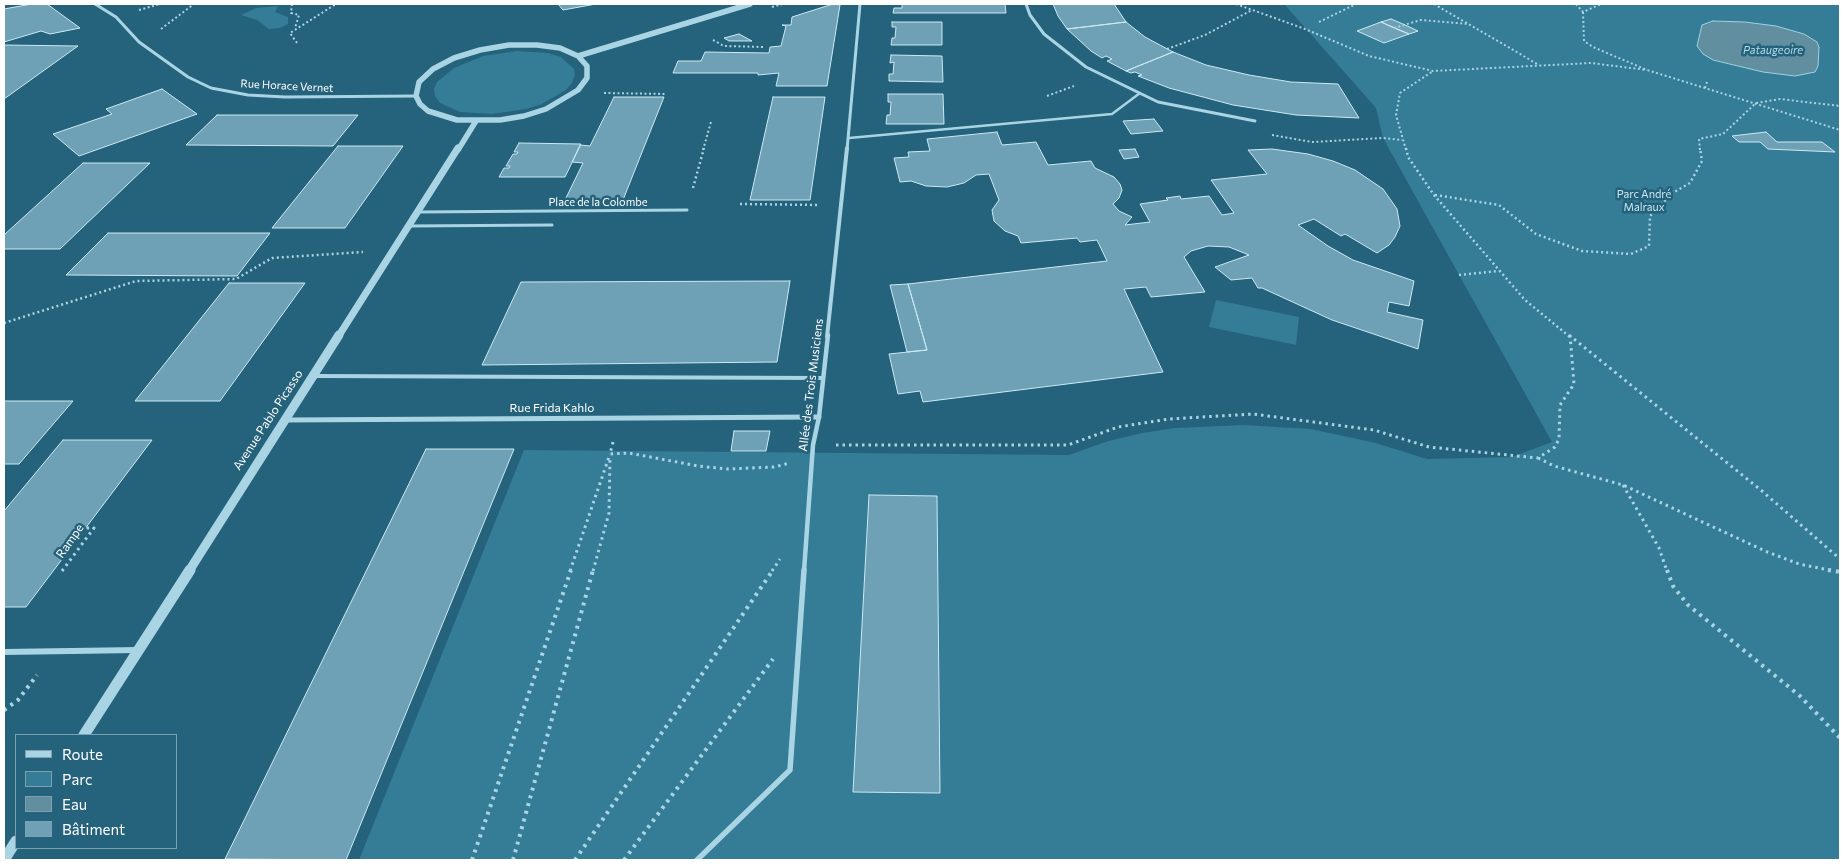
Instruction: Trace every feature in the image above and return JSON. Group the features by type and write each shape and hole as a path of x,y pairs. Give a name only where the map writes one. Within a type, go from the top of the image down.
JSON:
{"street":[{"name":"Rue Horace Vernet","path":"95,4 116,17 139,42 188,77 211,88 248,95 286,97 416,96"},
{"path":"578,56 750,4"},
{"name":"Allée des Trois Musiciens","path":"697,860 790,770 813,445 819,417 849,138 860,4"},
{"path":"1026,4 1030,15 1044,34 1086,67 1158,102 1255,121"},
{"path":"537,44 560,48 578,56 587,66 587,78 578,90 546,109 524,116 476,121 457,120 428,111 420,104 416,96 419,82 433,69 454,58 480,50 509,45 537,44"},
{"name":"Avenue Pablo Picasso","path":"85,734 476,121"},
{"name":"Rue Frida Kahlo","path":"284,420 819,417"},
{"path":"4,652 138,650"},
{"path":"4,860 15,843"}],"lane":[{"path":"849,138 1112,114 1140,93"},
{"name":"Place de la Colombe","path":"418,212 687,210"},
{"path":"409,226 552,225"},
{"path":"312,376 823,378"}],"path":[{"path":"139,42 165,28 194,4"},
{"path":"292,4 291,13 299,15 295,29"},
{"path":"298,43 290,33 336,4"},
{"path":"1236,4 1305,29 1368,56 1433,71 1590,63 1647,70"},
{"path":"1319,22 1356,4"},
{"path":"1434,4 1540,66"},
{"path":"1576,4 1584,12 1584,41 1593,48 1647,70 1840,130"},
{"path":"1584,12 1601,4"},
{"path":"1167,49 1205,34 1252,10"},
{"path":"1394,28 1421,20 1469,24"},
{"path":"708,38 724,46 763,47"},
{"path":"1433,71 1400,93 1396,104 1396,115 1408,157 1434,195 1525,300 1762,491 1840,559"},
{"path":"1705,88 1707,82"},
{"path":"578,90 615,95 666,94"},
{"path":"1434,195 1500,205 1536,234 1582,251 1632,254 1648,246 1650,216 1671,194 1690,183 1702,161 1699,139 1723,134 1756,103 1780,99 1840,106"},
{"path":"1255,121 1251,128 1263,134 1312,142 1383,138 1402,140"},
{"path":"687,210 711,122"},
{"path":"740,204 841,205"},
{"path":"4,323 136,281 236,279 272,258 394,250"},
{"path":"1459,275 1500,271"},
{"path":"1538,458 1556,447 1559,440 1560,405 1574,384 1570,335"},
{"path":"813,445 1068,445 1118,427 1169,419 1253,414 1374,430 1429,447 1538,458 1554,466 1588,474 1623,486 1765,551 1800,564 1840,572"},
{"path":"472,860 610,454 619,418"},
{"path":"610,454 629,453 698,466 728,469 774,467 812,458"},
{"path":"513,860 609,513 610,454"},
{"path":"1623,486 1659,548 1673,586 1688,605 1800,696 1840,738"},
{"path":"575,860 808,520"},
{"name":"Rampe","path":"62,570 94,528 86,528"},
{"path":"624,860 800,622"},
{"path":"4,710 18,700 56,651"}],"green space":[{"name":"Parc André Malraux","path":"1840,4 1840,860 359,860 524,450 1069,455 1108,441 1142,433 1175,428 1243,425 1311,429 1376,443 1427,459 1512,457 1552,442 1383,138 1376,108 1285,5"},
{"path":"278,6 275,12 288,17 288,24 280,28 269,29 257,20 241,15 256,8"},
{"path":"517,51 548,53 561,57 574,69 575,75 572,83 566,90 542,104 526,109 492,114 460,112 440,103 435,96 434,89 437,82 454,68 483,56"},
{"path":"1216,300 1299,317 1296,345 1209,327"}],"water":[{"name":"Pataugeoire","path":"1713,21 1745,22 1776,26 1804,34 1817,42 1819,47 1818,66 1815,72 1795,76 1763,72 1713,60 1703,54 1697,46 1702,25"}],"building":[{"path":"32,4 47,4 80,28 50,34 41,31 4,42 4,9"},
{"path":"558,4 596,4 563,10"},
{"path":"833,4 840,5 827,86 776,86 779,73 758,75 758,73 673,73 678,61 701,61 705,52 769,53 770,47 781,46 786,26 782,25 791,25 792,17"},
{"path":"902,4 1005,4 1006,13 893,13 894,8 902,8"},
{"path":"1053,4 1114,4 1126,22 1067,29 1058,16"},
{"path":"1391,19 1418,31 1409,34 1381,22"},
{"path":"892,22 942,22 942,45 891,45 892,38 895,38 896,27 892,27"},
{"path":"1126,22 1145,37 1173,52 1126,71 1107,61 1112,59 1106,56 1102,58 1091,51 1067,29"},
{"path":"1381,22 1409,34 1384,43 1357,31"},
{"path":"739,34 752,41 729,41 724,38"},
{"path":"4,45 78,46 4,99"},
{"path":"1173,52 1206,65 1249,75 1291,82 1338,84 1359,118 1296,115 1233,105 1169,88 1138,76 1142,75 1135,72 1126,71"},
{"path":"891,55 942,56 943,82 889,81 889,74 893,74 894,62 890,63"},
{"path":"162,89 197,114 79,156 53,134 112,114 106,109"},
{"path":"888,94 943,94 944,124 886,124 887,115 890,115 891,102 888,102"},
{"path":"614,97 664,97 623,200 565,200 583,163 572,162 580,145 590,146"},
{"path":"773,97 825,97 810,200 750,200"},
{"path":"217,115 358,115 333,146 186,145"},
{"path":"1154,119 1163,131 1131,134 1123,121"},
{"path":"997,132 1002,145 1036,142 1048,165 1091,161 1095,168 1114,177 1122,190 1119,198 1113,204 1119,211 1132,217 1125,225 1150,222 1140,204 1168,200 1166,198 1180,196 1181,199 1209,196 1222,215 1234,213 1211,180 1267,174 1248,150 1272,149 1308,154 1355,170 1383,189 1397,209 1400,226 1389,245 1377,253 1345,234 1341,236 1314,219 1298,225 1328,246 1353,260 1414,281 1409,306 1389,302 1387,312 1423,320 1418,349 1332,320 1262,288 1258,288 1252,278 1231,280 1215,267 1249,255 1229,247 1208,246 1191,251 1184,257 1205,292 1151,297 1146,287 1124,289 1163,372 923,402 920,391 898,394 889,354 927,350 908,284 1107,261 1097,240 1080,242 1077,238 1021,243 1018,236 1005,231 994,221 992,210 999,200 989,174 976,175 964,183 947,187 926,186 911,181 900,182 894,158 909,157 908,152 930,151 927,139"},
{"path":"1766,132 1777,142 1822,142 1835,152 1768,149 1760,142 1739,142 1732,136"},
{"path":"519,143 581,144 565,177 499,177 504,168 509,168 510,166 506,166 513,154 517,154 518,152 514,152"},
{"path":"338,146 403,146 345,228 272,228"},
{"path":"1135,149 1139,157 1124,159 1119,150"},
{"path":"83,163 150,163 60,249 4,249 4,235"},
{"path":"108,233 270,233 237,276 66,275"},
{"path":"790,281 777,362 482,365 521,282"},
{"path":"229,283 305,283 220,401 135,401"},
{"path":"908,284 927,350 907,352 890,285"},
{"path":"4,401 73,401 19,464 4,464"},
{"path":"734,431 770,431 766,451 731,451"},
{"path":"63,440 152,440 26,607 4,607 4,511"},
{"path":"426,449 514,449 346,860 225,859"},
{"path":"869,495 937,496 940,793 853,792"}]}
